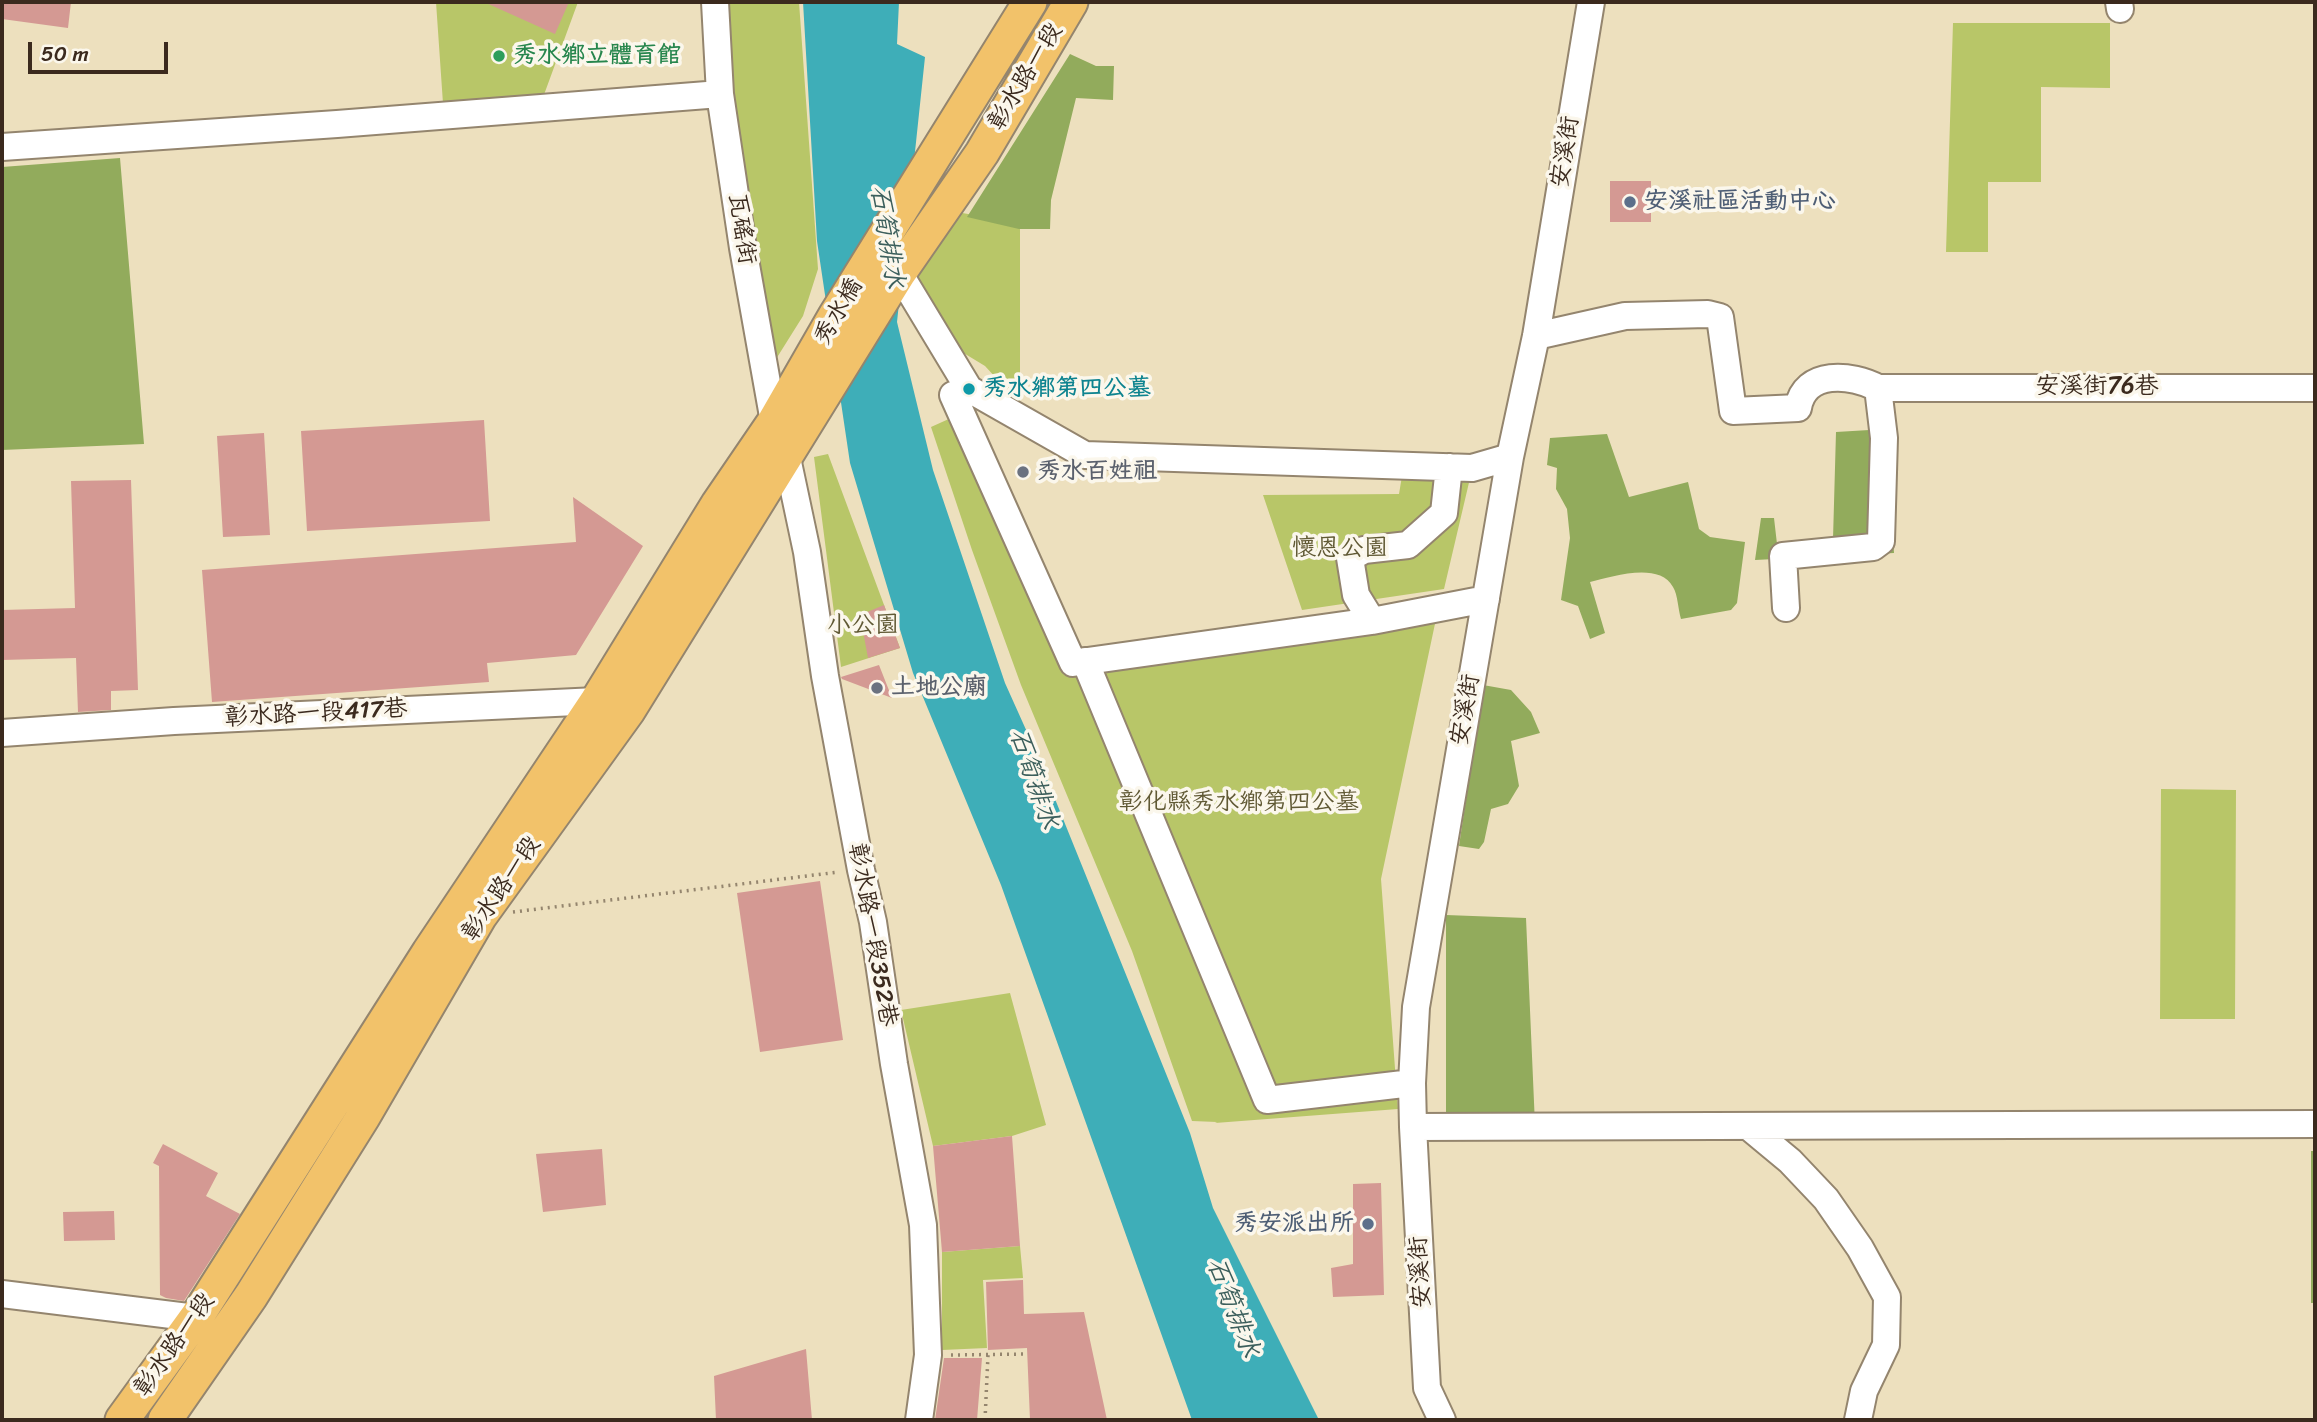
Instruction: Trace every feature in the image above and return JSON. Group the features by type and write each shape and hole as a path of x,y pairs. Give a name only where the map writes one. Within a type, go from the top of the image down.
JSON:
{"main road":[{"name":"彰水路一段","path":"950,131 1030,2"},
{"name":"彰水路一段","path":"982,153 1071,2"},
{"name":"秀水橋","path":"774,422 835,316 950,131"},
{"name":"秀水橋","path":"843,361 898,272 982,153"},
{"name":"彰水路一段","path":"165,1420 251,1296 363,1117 480,916 628,711 843,361"},
{"name":"彰水路一段","path":"122,1420 196,1318 429,951 597,701 718,504 774,422"}],"street":[{"name":"瓦磘街","path":"715,2 720,94 743,248 774,422 786,453"},
{"name":"安溪街","path":"1442,1420 1427,1388 1413,1127 1416,1007 1510,457 1536,336 1591,2"},
{"path":"2,147 720,94"},
{"path":"898,272 969,389 1085,455 1472,468 1510,457"},
{"name":"安溪街76巷","path":"1536,336 1625,316 1708,314 1720,317 1733,411 1798,408 1800,397 1814,383 1847,377 1864,380 1878,388 2315,388"},
{"path":"1786,608 1783,556 1873,547 1881,541 1884,438 1878,388"},
{"path":"969,389 953,395 1073,663 1372,621 1486,599"},
{"name":"彰水路一段352巷","path":"786,453 807,552 825,676 873,922 894,1064 923,1225 928,1355 919,1420"},
{"path":"1372,621 1356,595 1350,558 1364,550 1408,545 1444,513 1449,467"},
{"path":"1085,661 1267,1100 1412,1083"},
{"name":"彰水路一段417巷","path":"2,733 174,721 597,701 628,711"},
{"path":"1413,1127 2315,1125"},
{"path":"1749,1127 1790,1161 1826,1199 1860,1248 1887,1297 1886,1345 1864,1391 1858,1420"},
{"path":"2,1294 196,1318"}],"path":[{"path":"480,916 861,870"},
{"path":"985,1420 988,1354"},
{"path":"928,1355 1026,1354"}],"green space":[{"name":"秀水鄉立體育館","path":"436,2 578,2 538,111 444,118"},
{"path":"724,2 799,2 818,269 803,316 761,383"},
{"path":"1953,23 2110,23 2110,88 2041,87 2041,182 1988,182 1988,252 1946,252"},
{"path":"1070,54 1096,66 1114,66 1113,100 1076,98 1051,200 1050,229 1019,229 967,217"},
{"path":"120,158 144,444 2,450 2,167"},
{"path":"945,210 1020,223 1020,404 985,366 957,349 907,271"},
{"name":"彰化縣秀水鄉第四公墓","path":"951,418 1068,671 1436,619 1381,879 1398,1109 1215,1123 1217,1122 1192,1121 1132,951 1021,685 972,550 931,427"},
{"path":"1886,429 1894,553 1755,560 1761,518 1774,518 1777,544 1833,539 1836,432"},
{"path":"1607,434 1629,497 1688,482 1699,529 1710,537 1745,542 1737,603 1731,610 1681,619 1675,590 1666,579 1646,573 1622,575 1590,582 1605,633 1590,639 1578,606 1561,600 1570,538 1567,509 1556,489 1557,468 1547,465 1550,438"},
{"name":"小公園","path":"828,454 900,648 841,667 814,457"},
{"name":"懷恩公園","path":"1403,470 1471,474 1444,589 1302,610 1263,495 1399,494"},
{"path":"1483,685 1511,690 1531,712 1540,733 1511,741 1519,786 1508,804 1491,809 1484,842 1479,849 1459,846"},
{"path":"2161,789 2236,790 2235,1019 2160,1019"},
{"path":"1446,915 1526,918 1535,1125 1446,1124"},
{"path":"1010,993 1046,1125 1012,1136 933,1146 901,1010"},
{"path":"2311,1151 2315,1151 2315,1303 2311,1303"},
{"path":"1020,1246 1023,1278 983,1280 987,1348 942,1350 942,1252"}],"water":[{"name":"石筍排水","path":"803,2 899,2 897,44 925,57 897,322 933,470 1005,683 1036,752 1190,1133 1213,1208 1319,1420 1192,1420 1001,885 913,673 850,463 817,241"}],"building":[{"path":"2,2 71,2 68,28 2,19"},
{"name":"秀水鄉立體育館","path":"484,2 569,2 555,34"},
{"name":"安溪社區活動中心","path":"1610,181 1651,181 1651,222 1610,222"},
{"path":"484,420 490,521 307,531 301,431"},
{"path":"264,433 270,535 223,537 217,436"},
{"path":"131,480 138,690 111,691 111,710 78,712 76,658 2,660 2,610 75,608 71,481"},
{"path":"573,497 643,546 576,655 487,663 489,682 212,702 202,570 576,542"},
{"path":"884,605 900,648 868,658 860,615"},
{"name":"土地公廟","path":"879,665 892,698 841,677"},
{"path":"820,881 843,1040 760,1052 737,893"},
{"path":"1012,1136 1020,1246 942,1252 933,1146"},
{"path":"163,1144 218,1173 206,1196 240,1214 184,1301 160,1295 159,1166 153,1163"},
{"path":"602,1149 606,1205 543,1212 536,1154"},
{"name":"秀安派出所","path":"1381,1183 1384,1295 1333,1297 1331,1268 1353,1264 1353,1184"},
{"path":"114,1211 115,1240 64,1241 63,1212"},
{"path":"1023,1280 1024,1314 1084,1312 1107,1420 1030,1420 1027,1348 988,1350 986,1282"},
{"path":"806,1349 812,1420 716,1420 714,1376"},
{"path":"944,1358 982,1358 977,1420 935,1420"}],"place":[{"name":"秀水鄉立體育館","path":"499,56"},
{"name":"安溪社區活動中心","path":"1630,202"},
{"name":"秀水鄉第四公墓","path":"969,389"},
{"name":"秀水百姓祖","path":"1023,472"},
{"name":"土地公廟","path":"877,688"},
{"name":"秀安派出所","path":"1368,1224"}]}
